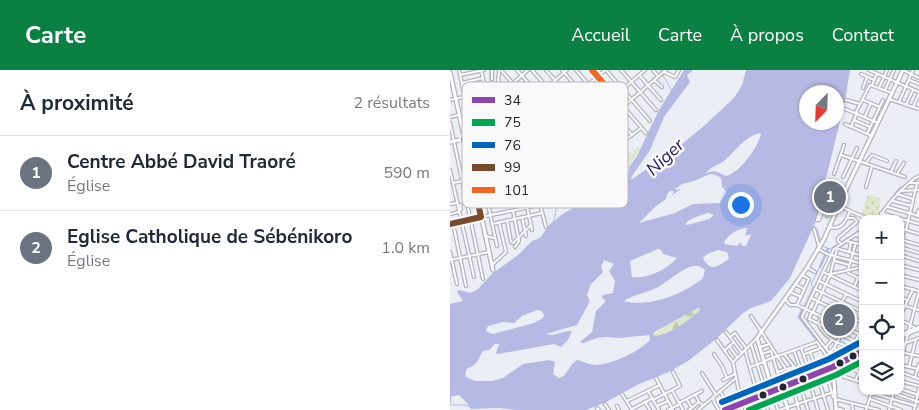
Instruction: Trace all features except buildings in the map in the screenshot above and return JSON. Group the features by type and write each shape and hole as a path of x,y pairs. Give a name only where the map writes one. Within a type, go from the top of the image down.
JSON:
{"highway":[{"path":"904,335 917,328"},
{"path":"818,374 837,366 854,353 859,352"},
{"path":"754,399 800,379 826,371 859,354"},
{"path":"727,409 743,405 773,392"}],"street":[{"path":"459,70 462,82 483,78"},
{"path":"460,75 482,70 484,82"},
{"path":"492,70 492,80"},
{"path":"500,70 512,82"},
{"path":"516,70 527,82"},
{"path":"514,82 528,70"},
{"path":"532,70 543,82"},
{"path":"546,70 555,80"},
{"path":"553,82 563,71 567,70"},
{"path":"576,70 587,82"},
{"path":"592,70 602,82"},
{"path":"592,82 606,70 617,82"},
{"path":"621,70 656,110"},
{"path":"638,70 647,86 660,100"},
{"path":"628,84 645,70"},
{"path":"653,70 659,76"},
{"path":"628,102 665,71 675,78 679,70"},
{"path":"869,70 919,93 913,107"},
{"path":"879,88 887,70"},
{"path":"885,90 894,70"},
{"path":"733,362 762,332 807,268 820,246 903,70 919,78"},
{"path":"899,102 914,70"},
{"path":"563,71 573,82"},
{"path":"450,72 462,130"},
{"path":"861,74 874,80"},
{"path":"851,127 862,99 877,74"},
{"path":"863,88 867,77"},
{"path":"654,79 662,86"},
{"path":"909,80 919,84"},
{"path":"872,85 892,93"},
{"path":"906,105 914,90"},
{"path":"628,95 650,121"},
{"path":"450,100 462,97"},
{"path":"862,99 880,107"},
{"path":"889,99 919,109"},
{"path":"846,100 860,104"},
{"path":"867,134 883,100"},
{"path":"865,116 871,103"},
{"path":"845,108 878,123"},
{"path":"628,112 646,133"},
{"path":"450,117 459,115"},
{"path":"854,120 870,127"},
{"path":"450,123 452,142 462,181 450,186"},
{"path":"845,124 872,136"},
{"path":"628,138 641,128"},
{"path":"628,130 632,135"},
{"path":"834,174 844,145"},
{"path":"842,177 857,148"},
{"path":"841,155 905,177"},
{"path":"866,163 872,155 887,161"},
{"path":"891,172 896,161"},
{"path":"897,174 904,163"},
{"path":"866,187 872,165"},
{"path":"450,171 474,277"},
{"path":"919,176 898,193 881,213 919,224"},
{"path":"829,194 819,220 817,220 830,180"},
{"path":"909,183 918,183 905,230 919,234"},
{"path":"898,193 919,190"},
{"path":"898,193 913,199"},
{"path":"450,196 456,195"},
{"path":"827,216 833,200"},
{"path":"892,201 912,206"},
{"path":"450,204 457,203"},
{"path":"459,211 462,205"},
{"path":"839,206 859,215"},
{"path":"887,207 918,216 919,210"},
{"path":"468,208 483,279"},
{"path":"479,208 492,268"},
{"path":"488,208 497,246"},
{"path":"466,286 452,224 528,208 532,230"},
{"path":"541,208 546,227"},
{"path":"823,208 836,214"},
{"path":"450,214 459,211"},
{"path":"513,211 519,238 519,242 515,247"},
{"path":"840,228 850,211"},
{"path":"492,224 542,213"},
{"path":"522,217 526,236"},
{"path":"842,250 838,238 857,222 854,218 847,218"},
{"path":"507,220 512,242 519,238 531,225"},
{"path":"492,268 506,252 499,222"},
{"path":"830,227 847,231"},
{"path":"501,230 508,228"},
{"path":"814,229 820,246 826,253 859,263"},
{"path":"859,233 840,243 831,255 802,317 843,376 859,381"},
{"path":"485,236 494,238"},
{"path":"904,239 919,245"},
{"path":"846,241 859,245"},
{"path":"849,252 851,242"},
{"path":"848,272 856,243"},
{"path":"904,247 919,253"},
{"path":"837,248 859,255"},
{"path":"837,248 830,275 809,319 859,344"},
{"path":"450,252 457,284"},
{"path":"451,260 488,252"},
{"path":"904,256 919,261"},
{"path":"834,261 849,265"},
{"path":"904,266 919,270"},
{"path":"830,275 848,272 859,267"},
{"path":"807,268 815,272"},
{"path":"823,272 859,289"},
{"path":"848,272 858,278 854,287"},
{"path":"797,305 809,279 802,275"},
{"path":"904,276 919,280"},
{"path":"819,280 859,300"},
{"path":"795,284 804,289"},
{"path":"903,350 919,292 904,287"},
{"path":"912,289 905,306 919,310"},
{"path":"815,290 859,310"},
{"path":"790,292 801,297"},
{"path":"842,302 846,294"},
{"path":"811,298 859,321"},
{"path":"785,299 790,305 797,305 859,333"},
{"path":"833,322 838,311"},
{"path":"841,326 846,315"},
{"path":"751,316 770,344 788,409"},
{"path":"818,323 821,316"},
{"path":"904,322 917,328"},
{"path":"818,323 826,336 846,346 854,353 855,342 859,337"},
{"path":"844,336 848,329"},
{"path":"804,354 823,348 831,339 834,331"},
{"path":"726,332 742,353"},
{"path":"730,337 735,333 746,349 756,386 770,381"},
{"path":"828,353 834,348 841,335"},
{"path":"757,338 778,410 788,409 833,393"},
{"path":"905,343 918,338"},
{"path":"909,367 918,338"},
{"path":"718,340 733,362 739,395 743,405 748,410"},
{"path":"725,350 734,342"},
{"path":"750,367 817,342 831,359"},
{"path":"751,344 763,384"},
{"path":"760,347 770,344"},
{"path":"729,346 737,357"},
{"path":"798,372 831,359 845,347"},
{"path":"802,348 808,367"},
{"path":"834,348 841,352"},
{"path":"762,354 772,351"},
{"path":"772,351 800,379 814,399 818,410"},
{"path":"794,351 802,370"},
{"path":"810,352 828,410"},
{"path":"833,393 841,352"},
{"path":"904,353 919,356"},
{"path":"714,354 722,366 726,378"},
{"path":"785,354 798,372 808,410"},
{"path":"849,359 859,362"},
{"path":"915,377 919,364"},
{"path":"904,365 918,369"},
{"path":"837,366 859,372 856,380"},
{"path":"777,372 794,367"},
{"path":"843,376 846,368"},
{"path":"826,371 836,409 843,410"},
{"path":"622,394 632,410 680,386 673,372"},
{"path":"702,373 719,410"},
{"path":"904,373 919,379"},
{"path":"723,380 735,374"},
{"path":"656,378 673,409"},
{"path":"698,410 736,378"},
{"path":"780,380 800,379"},
{"path":"800,379 798,404 800,410"},
{"path":"904,382 919,387 918,401 915,408"},
{"path":"627,401 660,385"},
{"path":"672,390 683,410"},
{"path":"904,390 918,394"},
{"path":"648,391 659,410"},
{"path":"668,410 673,409 679,403 702,391"},
{"path":"720,391 727,409"},
{"path":"739,395 747,392"},
{"path":"695,395 699,402 704,405"},
{"path":"867,408 871,395"},
{"path":"882,395 918,410"},
{"path":"889,410 893,395"},
{"path":"902,395 918,401"},
{"path":"763,396 768,410"},
{"path":"834,398 880,410"},
{"path":"754,399 758,410"},
{"path":"870,399 901,410"},
{"path":"657,406 668,400"},
{"path":"687,400 692,408"},
{"path":"646,402 650,410"},
{"path":"689,410 699,402"},
{"path":"605,404 609,410"},
{"path":"852,404 853,410"},
{"path":"617,406 619,410"},
{"path":"639,406 641,410"}],"green space":[{"path":"636,147 640,148 628,168 628,152 633,154 634,152 631,148 637,150"},
{"path":"868,194 881,199 879,215 862,214"},
{"path":"698,308 700,309 698,312 670,332 658,336 653,335 654,332"}],"water":[{"path":"684,70 693,70 687,75 690,82 664,117 650,150 631,180 651,166 655,168 659,161 663,159 667,162 661,169 664,170 669,164 671,153 734,98 742,85 746,70 850,70 844,105 844,85 799,85 799,130 838,130 815,223 790,278 771,301 743,313 716,339 688,361 669,372 639,384 606,402 586,410 471,409 459,395 450,397 450,304 463,301 457,292 459,290 470,293 477,290 492,274 518,255 532,241 540,238 549,225 573,208 628,208 629,167 637,156 659,110","holes":["759,133 761,134 752,152 737,170 726,176 715,171 706,173 725,160 745,141","710,174 721,178 722,187 727,192 720,203 693,204 675,213 639,223 666,199 670,191 674,191 672,195 680,190 675,189 682,184","709,213 714,215 709,219 685,224 693,218","747,228 745,236 751,235 746,246 742,246 741,242 737,246 724,244 730,235","658,249 663,254 677,258 667,267 656,273 644,277 632,277 630,261","718,250 727,252 729,259 718,266 712,267 703,258 707,254","604,260 614,264 609,271 615,281 613,293 603,295 602,298 606,301 596,311 592,332 580,342 583,343 606,337 620,338 649,335 650,340 632,353 603,364 593,365 577,360 564,376 559,378 553,374 555,362 549,360 523,364 503,378 492,381 475,381 466,377 467,369 477,362 483,351 489,350 495,344 499,344 496,353 498,354 554,344 561,347 568,340 572,331 553,335 546,334 577,325 590,301 587,295 591,284 603,272 601,267","699,266 705,270 703,278 676,294 644,303 624,301 656,288 684,269","698,308 700,309 670,332 653,335 654,332","537,310 542,311 544,315 543,318 534,323 493,334 486,330 488,326 503,322 514,323 522,316"]}],"waterway":[{"path":"490,70 490,82"},
{"path":"660,70 672,91"},
{"path":"450,175 451,181"},
{"path":"893,196 899,188 908,183"},
{"path":"553,223 556,208"},
{"path":"470,211 471,217"},
{"path":"814,226 817,229 821,242"},
{"path":"482,228 491,271"},
{"path":"822,245 830,249 859,231"},
{"path":"820,267 828,249"},
{"path":"804,306 813,287 811,284 820,267"},
{"path":"832,275 859,269"},
{"path":"803,308 799,317 819,343"},
{"path":"822,348 833,362 836,363"},
{"path":"450,397 450,402"},
{"path":"450,405 467,405 469,407"}],"transit line":[{"name":"101","path":"592,70 602,82"},
{"name":"99","path":"450,224 481,217 479,208"},
{"name":"76","path":"722,402 829,359 859,343"},
{"name":"34","path":"725,410 833,367 859,353"},
{"name":"75","path":"749,410 836,375 859,363"}],"place":[{"name":"Centre Abbé David Traoré","path":"830,197"},
{"name":"Eglise Catholique de Sébénikoro","path":"839,320"}],"water label":[{"name":"Niger","path":"665,157"}]}
